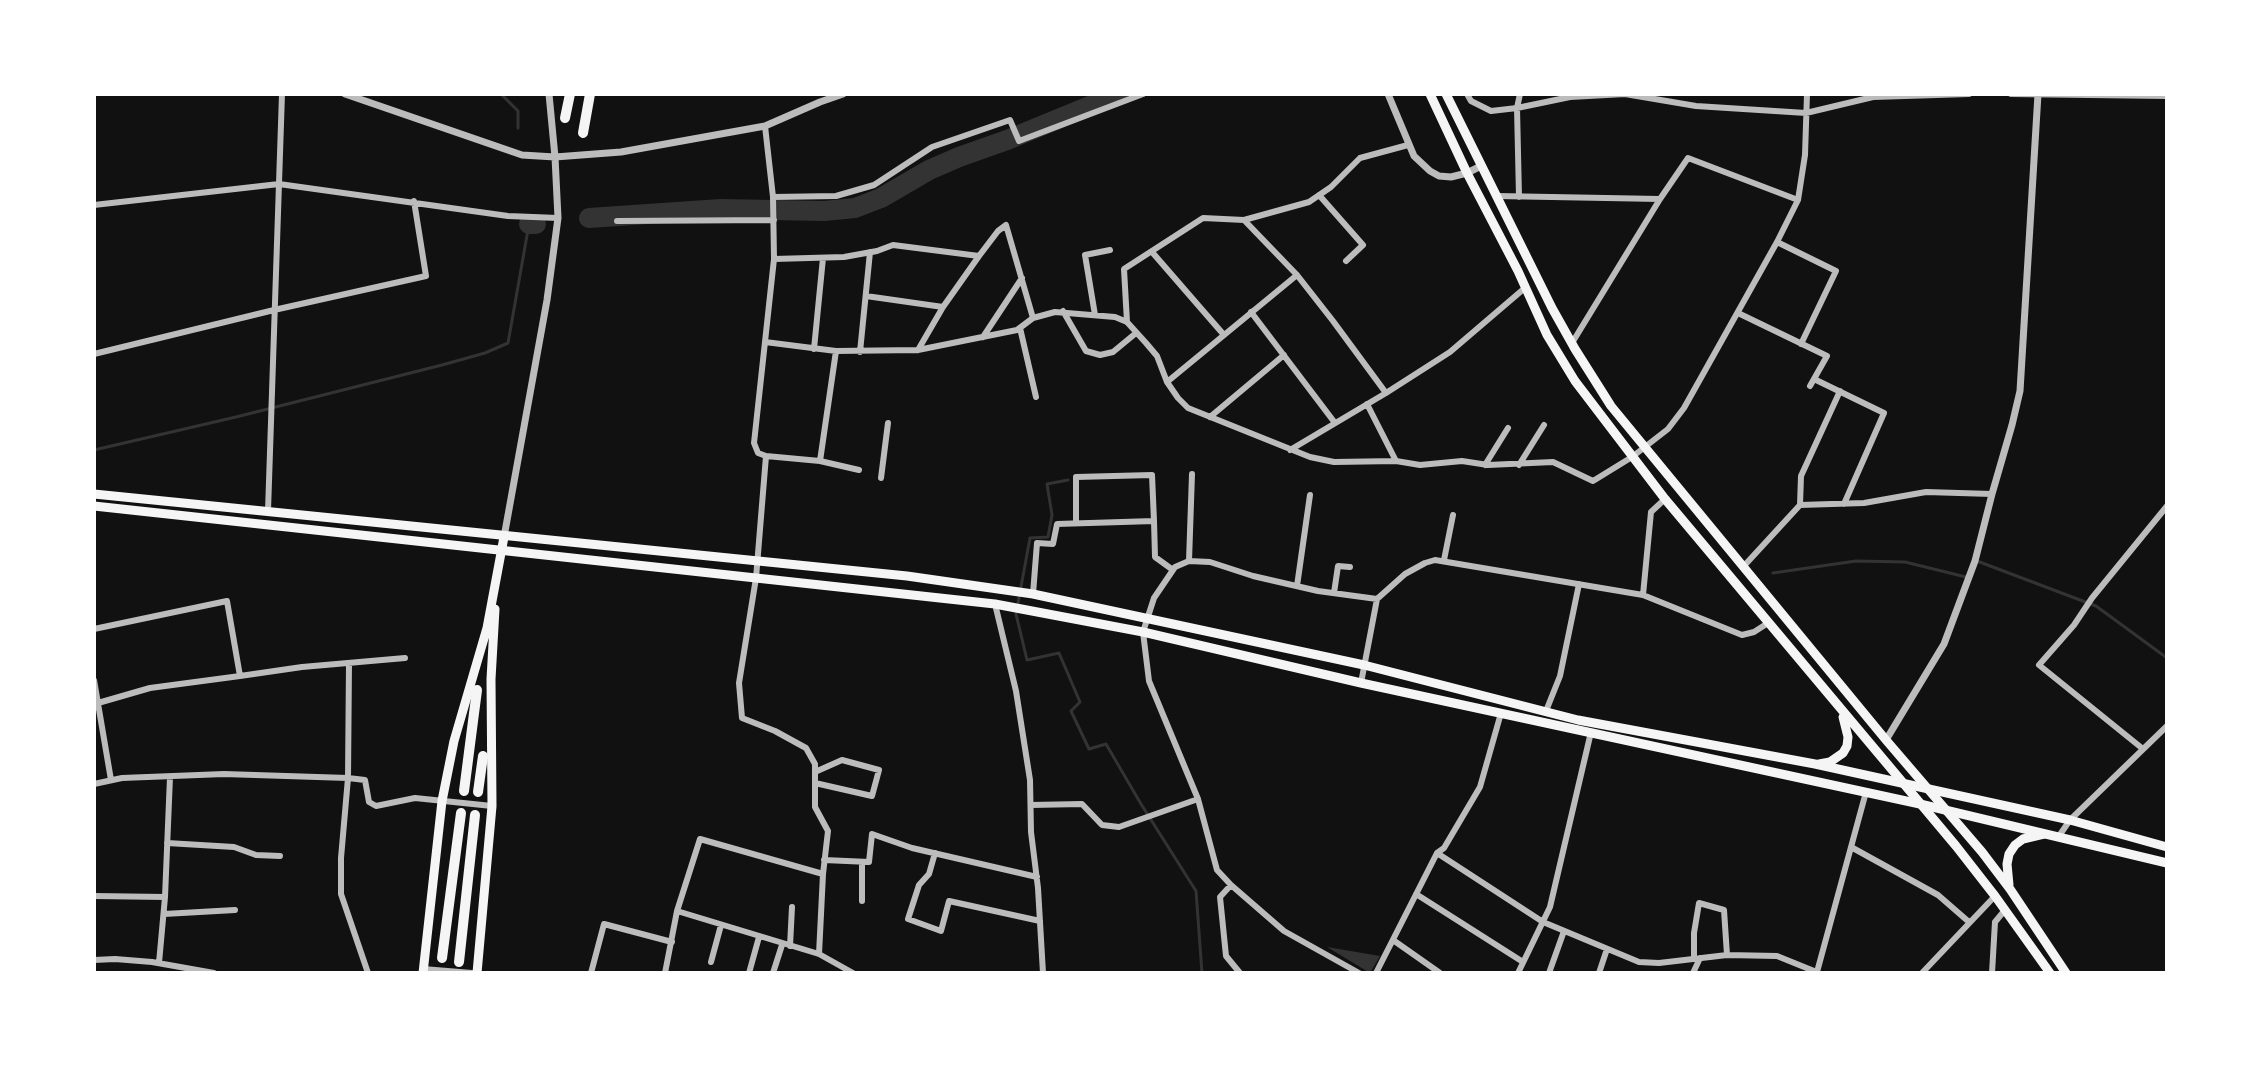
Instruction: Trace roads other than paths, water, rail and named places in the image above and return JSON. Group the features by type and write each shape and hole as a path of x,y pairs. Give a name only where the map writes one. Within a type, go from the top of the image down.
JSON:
{"highway":[{"path":"565,118 570,94"},
{"path":"583,133 590,94"},
{"path":"464,791 477,690"},
{"path":"478,792 483,756"},
{"path":"442,958 461,813"},
{"path":"459,962 475,815"}],"main road":[{"path":"1430,94 1539,318 1575,381 1665,499 1995,896 2050,973"},
{"path":"1446,94 1572,343 1611,406 2010,889 2066,973"},
{"path":"94,494 958,582 1033,594 1364,665 1578,720 1815,764 2070,820 2167,847"},
{"path":"94,506 995,604 1143,632 1361,683 1920,804 2167,863"},
{"path":"474,973 492,806 491,679 496,590 504,537"},
{"path":"423,971 442,801 454,741 496,590"},
{"path":"1815,764 1836,759 1847,746 1841,710"},
{"path":"2010,889 2009,854 2015,845 2033,835 2047,833"}],"street":[{"path":"268,511 282,94"},
{"path":"345,94 522,155 555,157 621,152 765,126 843,94"},
{"path":"504,537 547,300 558,218 549,94"},
{"path":"773,197 836,196 874,185 932,147 1010,120 1019,141 1143,94"},
{"path":"1388,94 1408,145 1421,164 1439,176 1451,177 1481,166"},
{"path":"1467,94 1471,101 1491,111 1572,95 1625,94 1696,106 1806,113 1873,97 1969,94"},
{"path":"1519,197 1517,108 1520,94"},
{"path":"765,342 836,351 918,350 1017,330 1033,318 1063,311 1115,317 1127,322 1157,356 1167,382 1188,408 1310,457 1334,462 1396,461 1420,465 1462,461 1485,465 1553,462 1593,481 1632,457 1668,429 1684,408 1738,313 1798,200 1805,155 1807,94"},
{"path":"2011,94 2167,96"},
{"path":"1886,740 1944,644 1975,561 2020,391 2038,94"},
{"path":"765,126 773,197 774,259 754,443 758,453 766,456 820,461 859,470"},
{"path":"1127,322 1124,269 1203,218 1244,220 1309,202 1331,187 1360,158 1408,145"},
{"path":"1572,343 1688,158 1798,200"},
{"path":"94,205 279,184 508,216 558,218"},
{"path":"1319,195 1363,245 1346,261"},
{"path":"1497,196 1660,199"},
{"path":"94,354 426,276 414,201"},
{"path":"617,221 774,220"},
{"path":"1244,220 1297,275 1386,393"},
{"path":"918,350 943,307 998,231 1006,225 1033,318"},
{"path":"1777,242 1836,271 1801,344"},
{"path":"774,259 823,258 870,252 893,245 979,256"},
{"path":"1095,315 1085,255 1110,250"},
{"path":"860,352 870,252"},
{"path":"1152,252 1224,335"},
{"path":"814,349 823,258"},
{"path":"1167,382 1297,275"},
{"path":"983,337 1022,278"},
{"path":"1290,450 1450,352 1526,287"},
{"path":"866,296 943,307"},
{"path":"1063,311 1086,351 1100,355 1113,352 1136,333"},
{"path":"1251,312 1335,423"},
{"path":"1738,313 1827,356 1812,382 1840,391 1884,413 1844,504"},
{"path":"1020,328 1036,397"},
{"path":"820,461 836,351"},
{"path":"1210,417 1284,355"},
{"path":"1743,567 1800,505 1801,476 1840,391"},
{"path":"1367,404 1396,461"},
{"path":"881,478 888,423"},
{"path":"1519,465 1544,425"},
{"path":"1485,465 1508,428"},
{"path":"766,456 756,578 739,683 742,718 806,748 815,764 815,807 828,831 819,954"},
{"path":"1189,561 1192,474"},
{"path":"1076,523 1076,477 1152,475 1155,557 1173,570"},
{"path":"1800,505 1889,500 1926,492 1992,494"},
{"path":"1297,586 1310,495"},
{"path":"1643,595 1651,512 1665,499"},
{"path":"2143,749 2039,665 2167,506"},
{"path":"1444,560 1453,515"},
{"path":"1033,594 1037,543 1053,544 1057,524 1154,521"},
{"path":"1361,683 1377,599 1405,574 1435,560 1643,595 1742,635 1768,623"},
{"path":"1359,973 1348,970 1284,931 1217,870 1198,799 1149,681 1143,632 1154,598 1175,567 1189,561 1210,562 1297,586 1377,599"},
{"path":"1334,593 1338,566 1350,567"},
{"path":"1546,711 1560,676 1579,584"},
{"path":"94,629 227,601 240,676"},
{"path":"995,604 1016,691 1030,780 1031,832 1043,973"},
{"path":"97,700 150,688 405,658"},
{"path":"349,663 348,778 341,894 368,973"},
{"path":"94,680 111,780"},
{"path":"1376,973 1437,853 1444,848 1480,787 1501,713"},
{"path":"2059,836 2070,820 2167,726"},
{"path":"1518,973 1550,907 1591,732"},
{"path":"815,772 842,760 879,770 872,796 815,783"},
{"path":"94,784 111,780 224,774 348,778 365,780 369,802 376,806 415,798 492,806"},
{"path":"151,973 164,914 170,777"},
{"path":"1437,853 1543,922 1639,962 1659,963 1727,955 1777,956 1818,972 1866,792"},
{"path":"1031,805 1082,804 1102,825 1119,827 1198,799"},
{"path":"824,860 869,862 872,834 935,853 1037,877"},
{"path":"666,973 677,911 700,839 823,874"},
{"path":"167,843 234,847 256,855 280,856"},
{"path":"1851,847 1938,895 1969,922"},
{"path":"935,853 929,874 919,885 908,919 941,931 949,901 1040,921"},
{"path":"862,862 862,901"},
{"path":"1231,885 1220,897 1226,956 1240,973"},
{"path":"1416,894 1523,962"},
{"path":"94,896 165,897"},
{"path":"1922,973 1995,896"},
{"path":"1693,973 1697,959 1694,933 1699,903 1724,910 1727,955"},
{"path":"790,946 792,907"},
{"path":"164,914 235,910"},
{"path":"1992,973 1995,922 2005,910"},
{"path":"677,911 819,954 853,973"},
{"path":"591,973 604,924 672,942"},
{"path":"711,962 721,925"},
{"path":"1549,973 1564,931"},
{"path":"749,973 759,937"},
{"path":"1393,940 1440,973"},
{"path":"773,973 782,945"},
{"path":"1599,973 1607,949"},
{"path":"94,960 155,962 214,973"},
{"path":"423,971 474,973"}],"waterway":[{"path":"501,94 518,111 518,128"},
{"path":"589,218 721,209 824,211 855,208 881,198 929,170 959,157 1119,94"},
{"path":"94,450 442,365 508,343 529,224"},
{"path":"529,224 536,224"},
{"path":"1068,480 1047,484 1052,515 1048,537 1030,538 1016,614 1027,660 1059,653 1080,702 1071,711 1089,749 1106,744 1196,891 1202,973"},
{"path":"1773,573 1856,561 1905,562 1966,577"},
{"path":"1977,561 2096,606 2167,658"}]}
